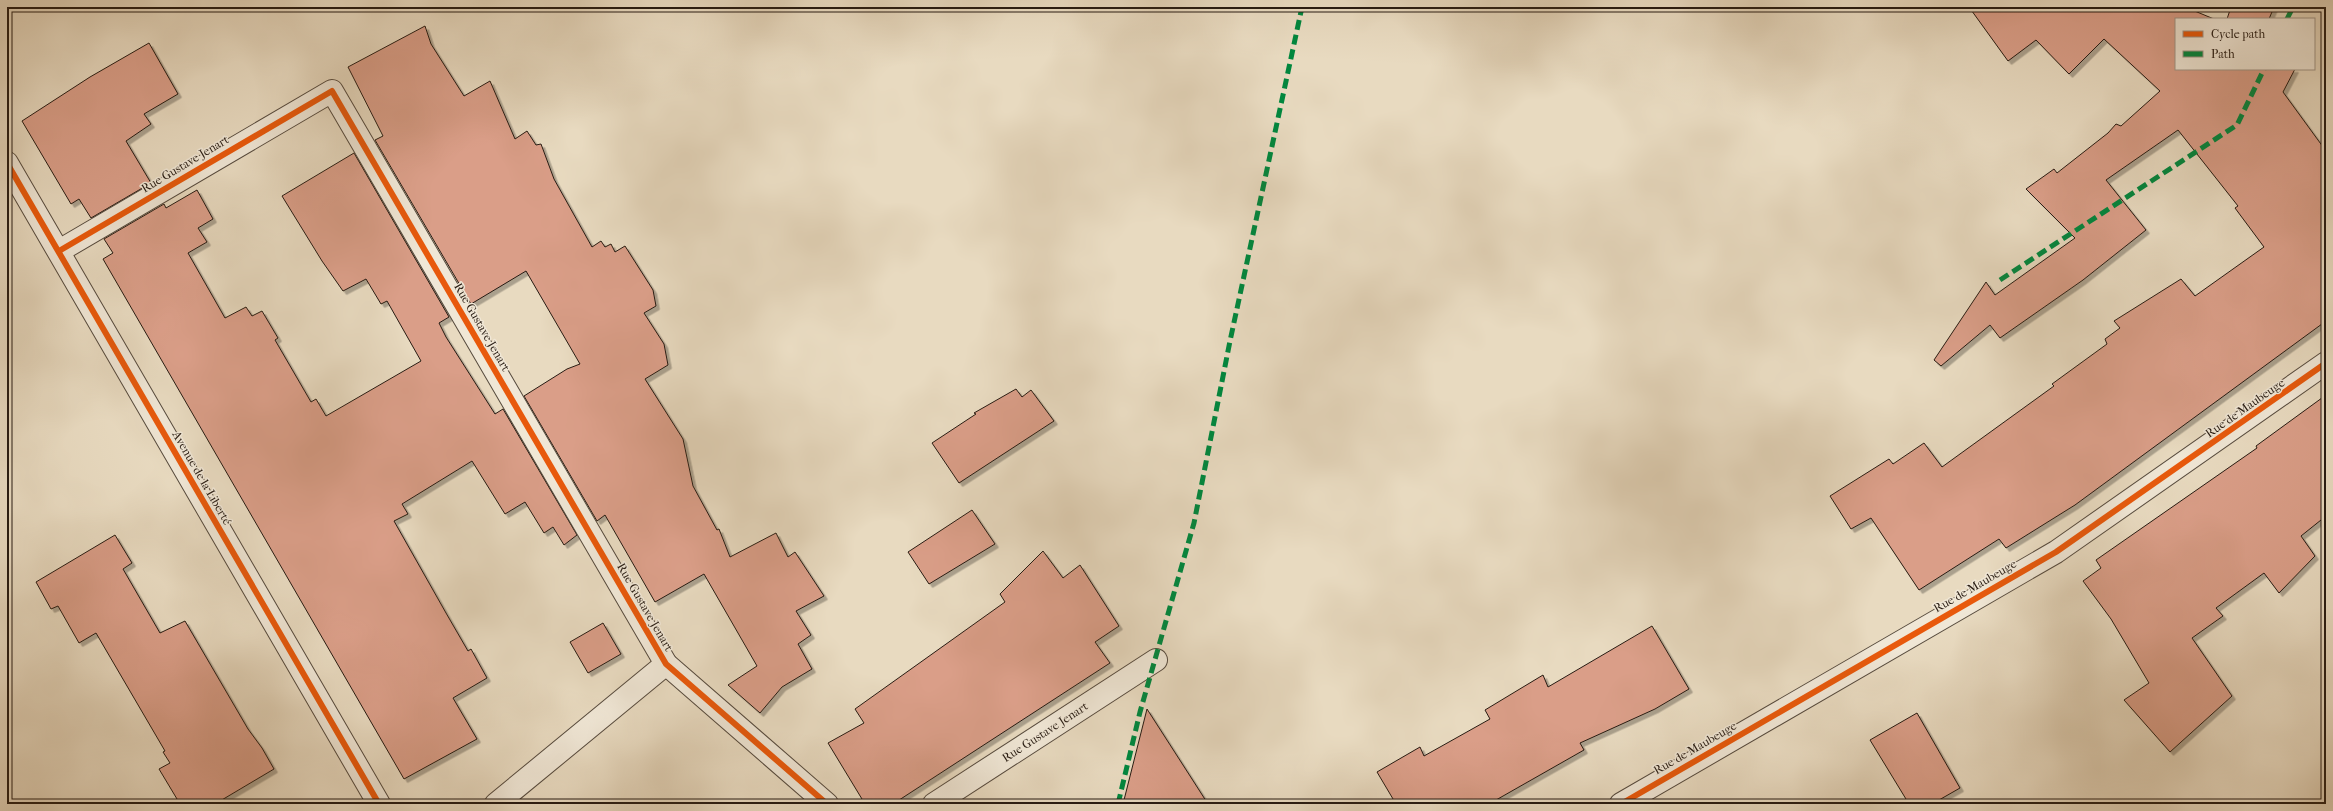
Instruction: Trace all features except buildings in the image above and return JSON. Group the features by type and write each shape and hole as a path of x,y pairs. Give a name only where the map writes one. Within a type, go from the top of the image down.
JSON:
{"street":[{"name":"Rue Gustave Jenart","path":"59,251 332,91 666,664 827,804"},
{"name":"Avenue de la Liberté","path":"7,162 379,804"},
{"name":"Rue de Maubeuge","path":"1621,804 2056,552 2326,364"},
{"name":"Rue Gustave Jenart","path":"934,804 1156,660"},
{"path":"496,804 666,664"}],"marked path":[{"path":"1118,804 1140,712 1194,523 1230,341 1302,7"},
{"path":"2288,18 2293,7"},
{"path":"2000,280 2237,125 2264,70"}],"cycle path":[{"path":"59,251 332,91 666,664 827,804"},
{"path":"7,163 379,804"},
{"path":"1621,804 2056,552 2326,363"}]}
